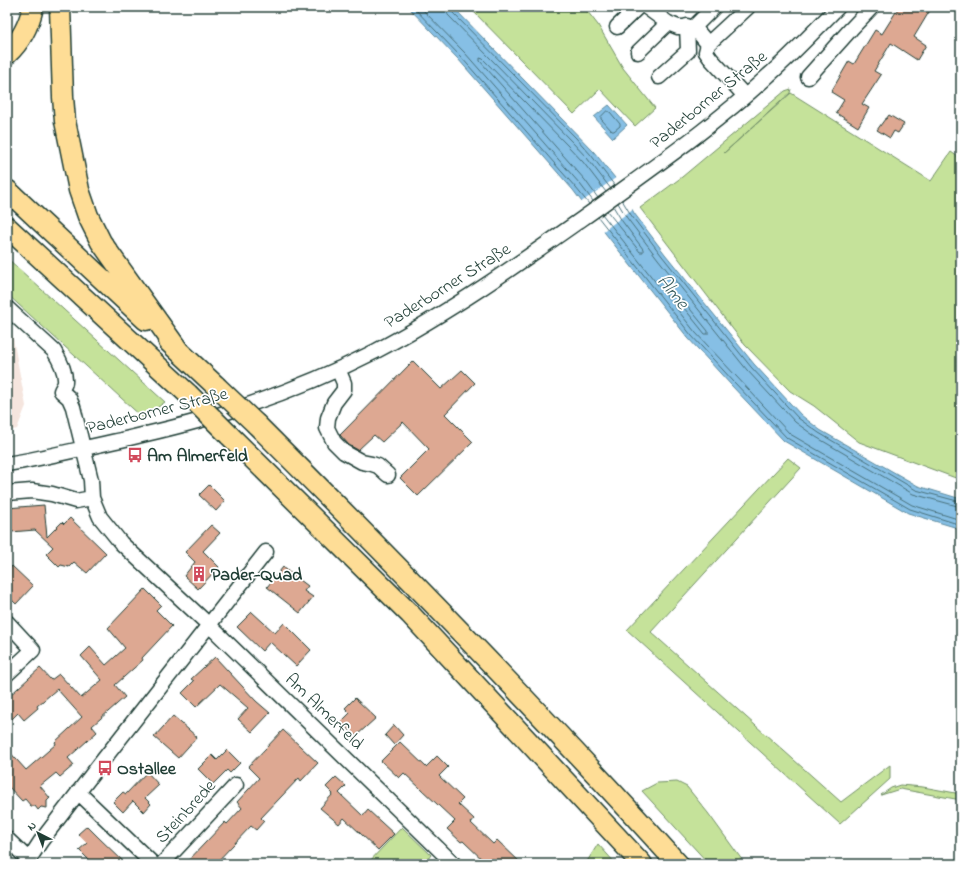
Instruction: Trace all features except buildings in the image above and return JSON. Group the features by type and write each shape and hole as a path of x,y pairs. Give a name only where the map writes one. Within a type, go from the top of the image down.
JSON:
{"highway":[{"path":"7,54 29,24 33,7"},
{"path":"60,7 64,113 74,169 81,196 88,216 101,242 178,350"},
{"path":"7,190 256,424 371,539 618,798 678,864"},
{"path":"7,227 188,394 410,614 642,864"}],"street":[{"path":"617,27 638,7"},
{"path":"646,7 668,23 678,27 690,27 714,7"},
{"path":"744,96 710,59 706,52 708,44 748,7"},
{"name":"Paderborner Straße","path":"7,464 169,428 231,411 294,389 376,351 431,320 506,272 660,163 769,76 838,7"},
{"path":"808,77 872,7"},
{"path":"638,52 668,23"},
{"path":"690,27 708,44"},
{"path":"659,77 688,51 690,27"},
{"name":"Am Almerfeld","path":"7,308 54,351 59,359 65,382 61,391 69,398 73,406 91,480 92,498 100,517 121,543 209,625 454,864"},
{"path":"338,369 344,383 344,390 334,403 328,418 327,428 334,442 344,452 362,462 378,466 388,475"},
{"path":"7,493 32,491 52,494 76,501 92,498"},
{"path":"7,839 27,862 78,792 266,552"},
{"path":"7,622 33,650 7,674"},
{"name":"Steinbrede","path":"162,864 236,785"},
{"name":"Steinbrede","path":"78,792 153,864"}],"shaded area":[{"path":"10,323 26,406 17,429 7,431 7,324"}],"green space":[{"path":"469,7 584,7 598,25 623,68 655,108 635,126 600,89 574,114"},
{"path":"791,89 790,93 724,153 791,93 931,181 951,152 961,159 961,480 859,442 814,406 790,391 745,345 640,208 682,177 785,91"},
{"path":"7,258 165,402 143,418 7,294"},
{"path":"788,458 801,468 651,632 841,802 890,765 890,779 840,824 627,630"},
{"path":"677,782 687,787 745,864 709,864 642,791 657,783"},
{"path":"900,785 923,787 961,794 961,800 900,789 881,795 891,788"},
{"path":"402,827 431,855 424,864 367,864"},
{"path":"598,844 616,864 586,863"}],"water":[{"name":"Alme","path":"408,7 453,7 594,152 615,178 634,213 665,254 754,364 801,415 820,430 918,486 961,499 961,529 908,513 784,441 688,338 573,190 458,59"},
{"path":"609,105 627,125 613,138 594,117"}],"pier":[{"path":"617,177 634,208 602,232 580,203"}],"place":[{"name":"Am Almerfeld","path":"135,455"},
{"name":"Pader-Quad","path":"199,574"},
{"name":"Ostallee","path":"105,768"}]}
